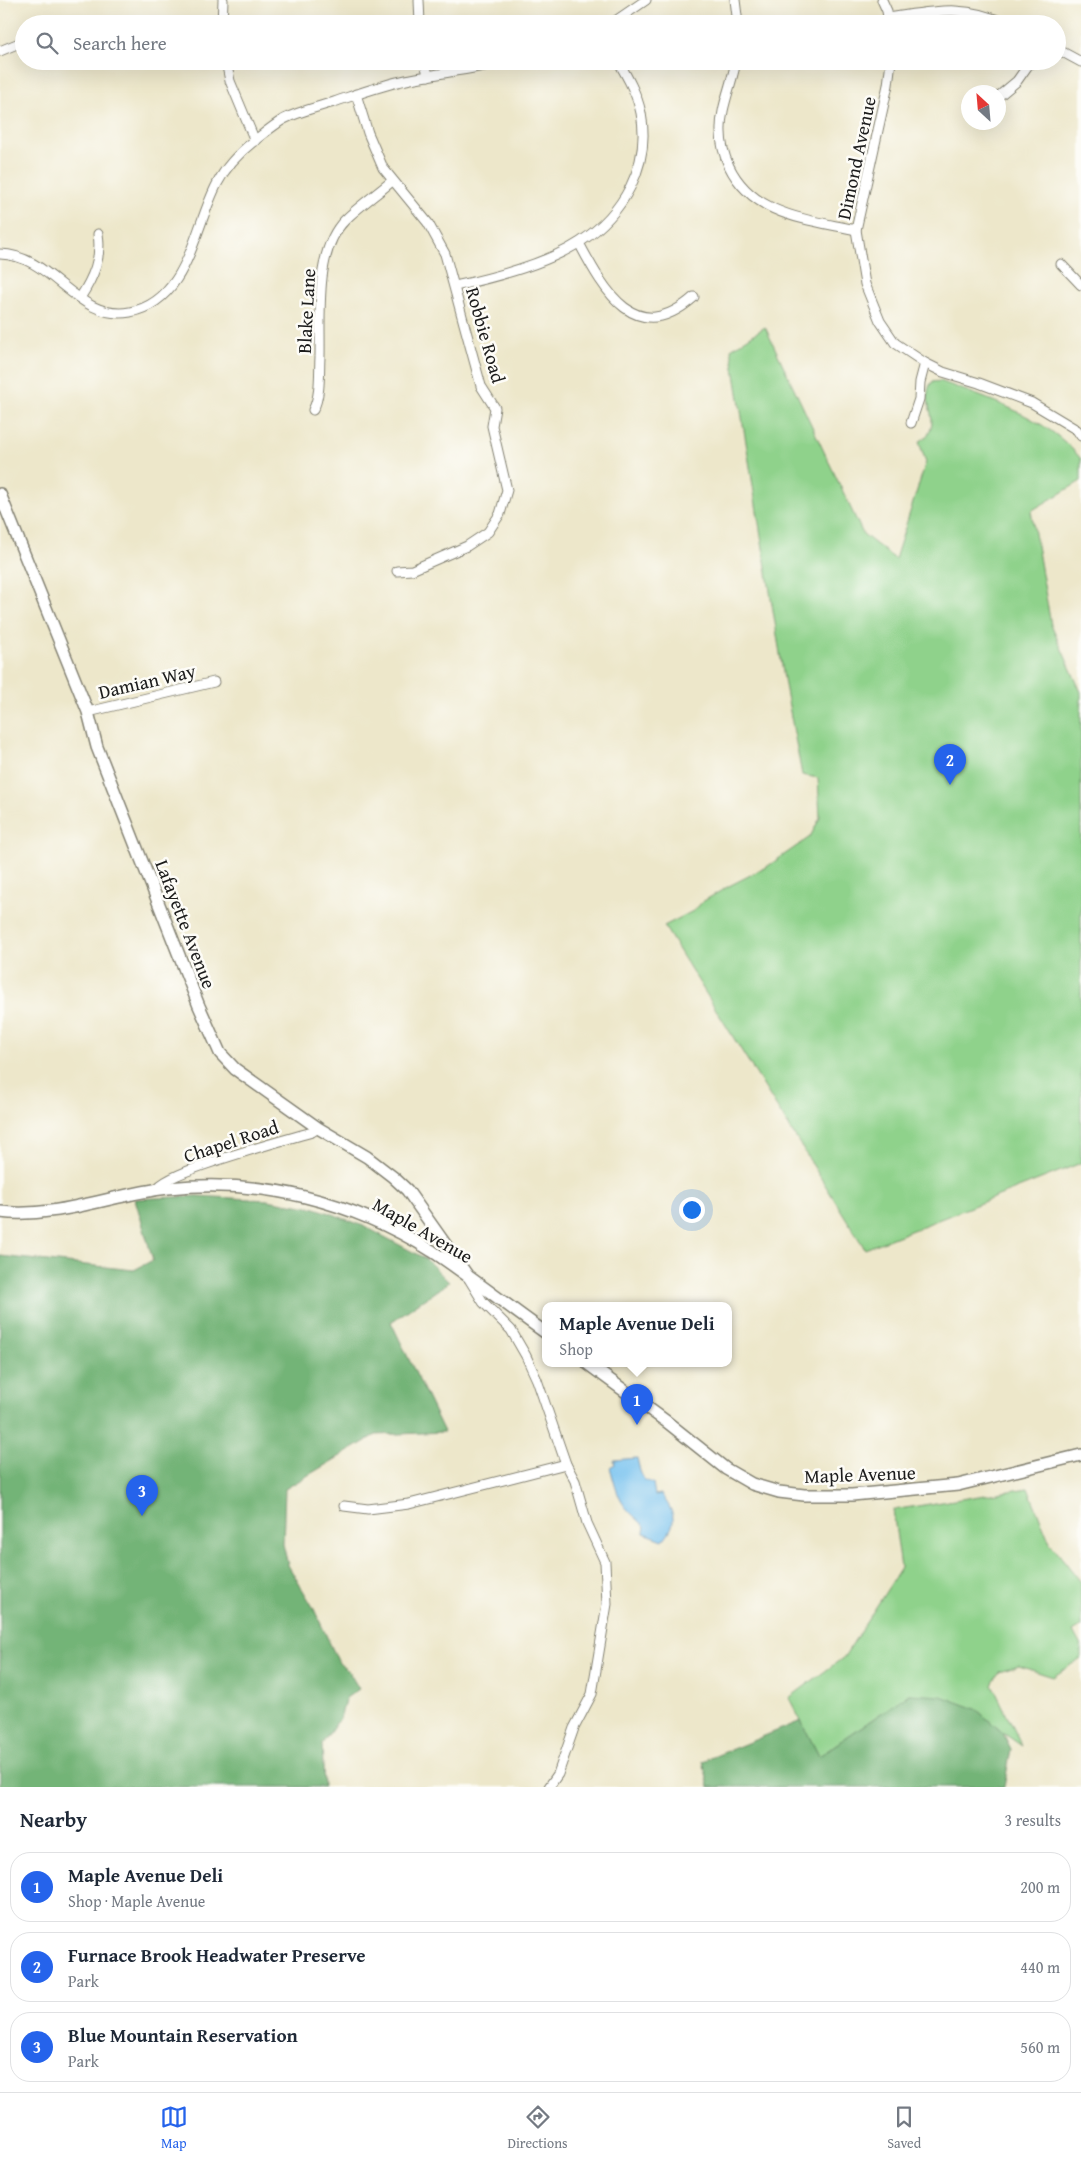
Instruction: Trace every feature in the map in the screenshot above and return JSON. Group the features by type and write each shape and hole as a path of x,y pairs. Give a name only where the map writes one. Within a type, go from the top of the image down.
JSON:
{"street":[{"path":"222,0 222,15"},
{"path":"419,0 420,15"},
{"path":"624,15 646,0"},
{"path":"734,0 736,15"},
{"path":"882,0 887,15"},
{"path":"921,15 947,10 962,10 983,15"},
{"path":"0,51 15,45"},
{"path":"1066,54 1081,62"},
{"path":"228,70 230,81 255,140"},
{"path":"427,70 428,76"},
{"path":"0,254 12,254 34,262 80,298 98,309 115,313 141,309 164,295 178,277 217,184 226,169 255,140 283,120 356,94 461,70"},
{"path":"455,286 492,278 551,256 579,243 620,206 629,192 642,147 641,113 631,84 623,70"},
{"path":"734,70 720,132 726,158 735,178 750,196 761,204 821,223 856,230"},
{"name":"Dimond Avenue","path":"890,70 856,230 865,284 880,321 895,343 925,363 943,372 1032,403 1080,430"},
{"path":"1006,90 1017,81 1025,70"},
{"name":"Robbie Road","path":"356,94 368,133 383,168 428,223 445,254 481,386 495,408 492,426 507,490 500,514 488,532 458,550 412,570 398,571"},
{"name":"Blake Lane","path":"313,410 316,405 319,382 323,273 328,248 344,221 392,181"},
{"path":"80,298 98,261 100,247 98,234"},
{"path":"579,243 610,294 619,305 630,313 647,317 663,316 675,312 694,297"},
{"path":"1061,264 1081,285"},
{"path":"911,423 919,399 920,382 925,363"},
{"name":"Lafayette Avenue","path":"0,494 88,712 97,747 217,1048 234,1069 318,1128 367,1157 407,1190 467,1275"},
{"name":"Damian Way","path":"88,712 214,682"},
{"name":"Chapel Road","path":"157,1189 163,1182 194,1169 312,1132 318,1128"},
{"name":"Maple Avenue","path":"0,1212 23,1213 44,1211 157,1189 202,1185 274,1189 311,1198 367,1216 388,1227 431,1251 467,1275 542,1330"},
{"path":"467,1275 483,1302 511,1330 537,1380 566,1464 575,1481 587,1523 605,1562 607,1604 592,1694 574,1728 558,1774 549,1787"},
{"name":"Maple Avenue","path":"592,1367 667,1422 726,1469 752,1484 779,1492 804,1495 852,1495 958,1486 1079,1459"},
{"path":"344,1506 368,1509 409,1504 566,1464"}],"green space":[{"path":"765,327 863,534 895,559 926,462 919,442 927,435 931,428 932,420 928,390 932,382 940,381 997,403 1034,420 1052,431 1081,459 1081,481 1031,511 1051,625 1081,692 1081,1163 865,1249 664,926 695,910 702,902 729,886 768,866 810,837 820,818 818,778 802,775 785,685 731,349"},
{"path":"197,1196 267,1200 315,1208 330,1213 366,1227 426,1259 449,1282 391,1322 444,1432 376,1435 285,1489 283,1544 288,1565 313,1607 339,1663 349,1672 359,1689 346,1698 340,1718 322,1744 324,1787 0,1787 0,1256 134,1270 153,1260 135,1199"},
{"path":"1028,1488 1050,1543 1081,1582 1081,1626 1073,1631 1081,1646 1081,1658 1053,1677 1019,1666 999,1672 992,1684 1022,1746 1003,1733 976,1709 909,1694 819,1756 789,1698 844,1657 901,1568 893,1510"},
{"path":"909,1694 941,1696 976,1709 1003,1733 1011,1749 1004,1787 709,1787 703,1761 801,1721 819,1756"}],"water":[{"path":"637,1458 644,1480 653,1483 655,1495 661,1494 672,1512 673,1522 663,1540 644,1533 645,1526 624,1506 615,1486 610,1467 615,1464 614,1460"}],"place":[{"name":"Furnace Brook Headwater Preserve","path":"950,785"},
{"name":"Maple Avenue Deli","path":"637,1425"},
{"name":"Blue Mountain Reservation","path":"142,1516"}]}
